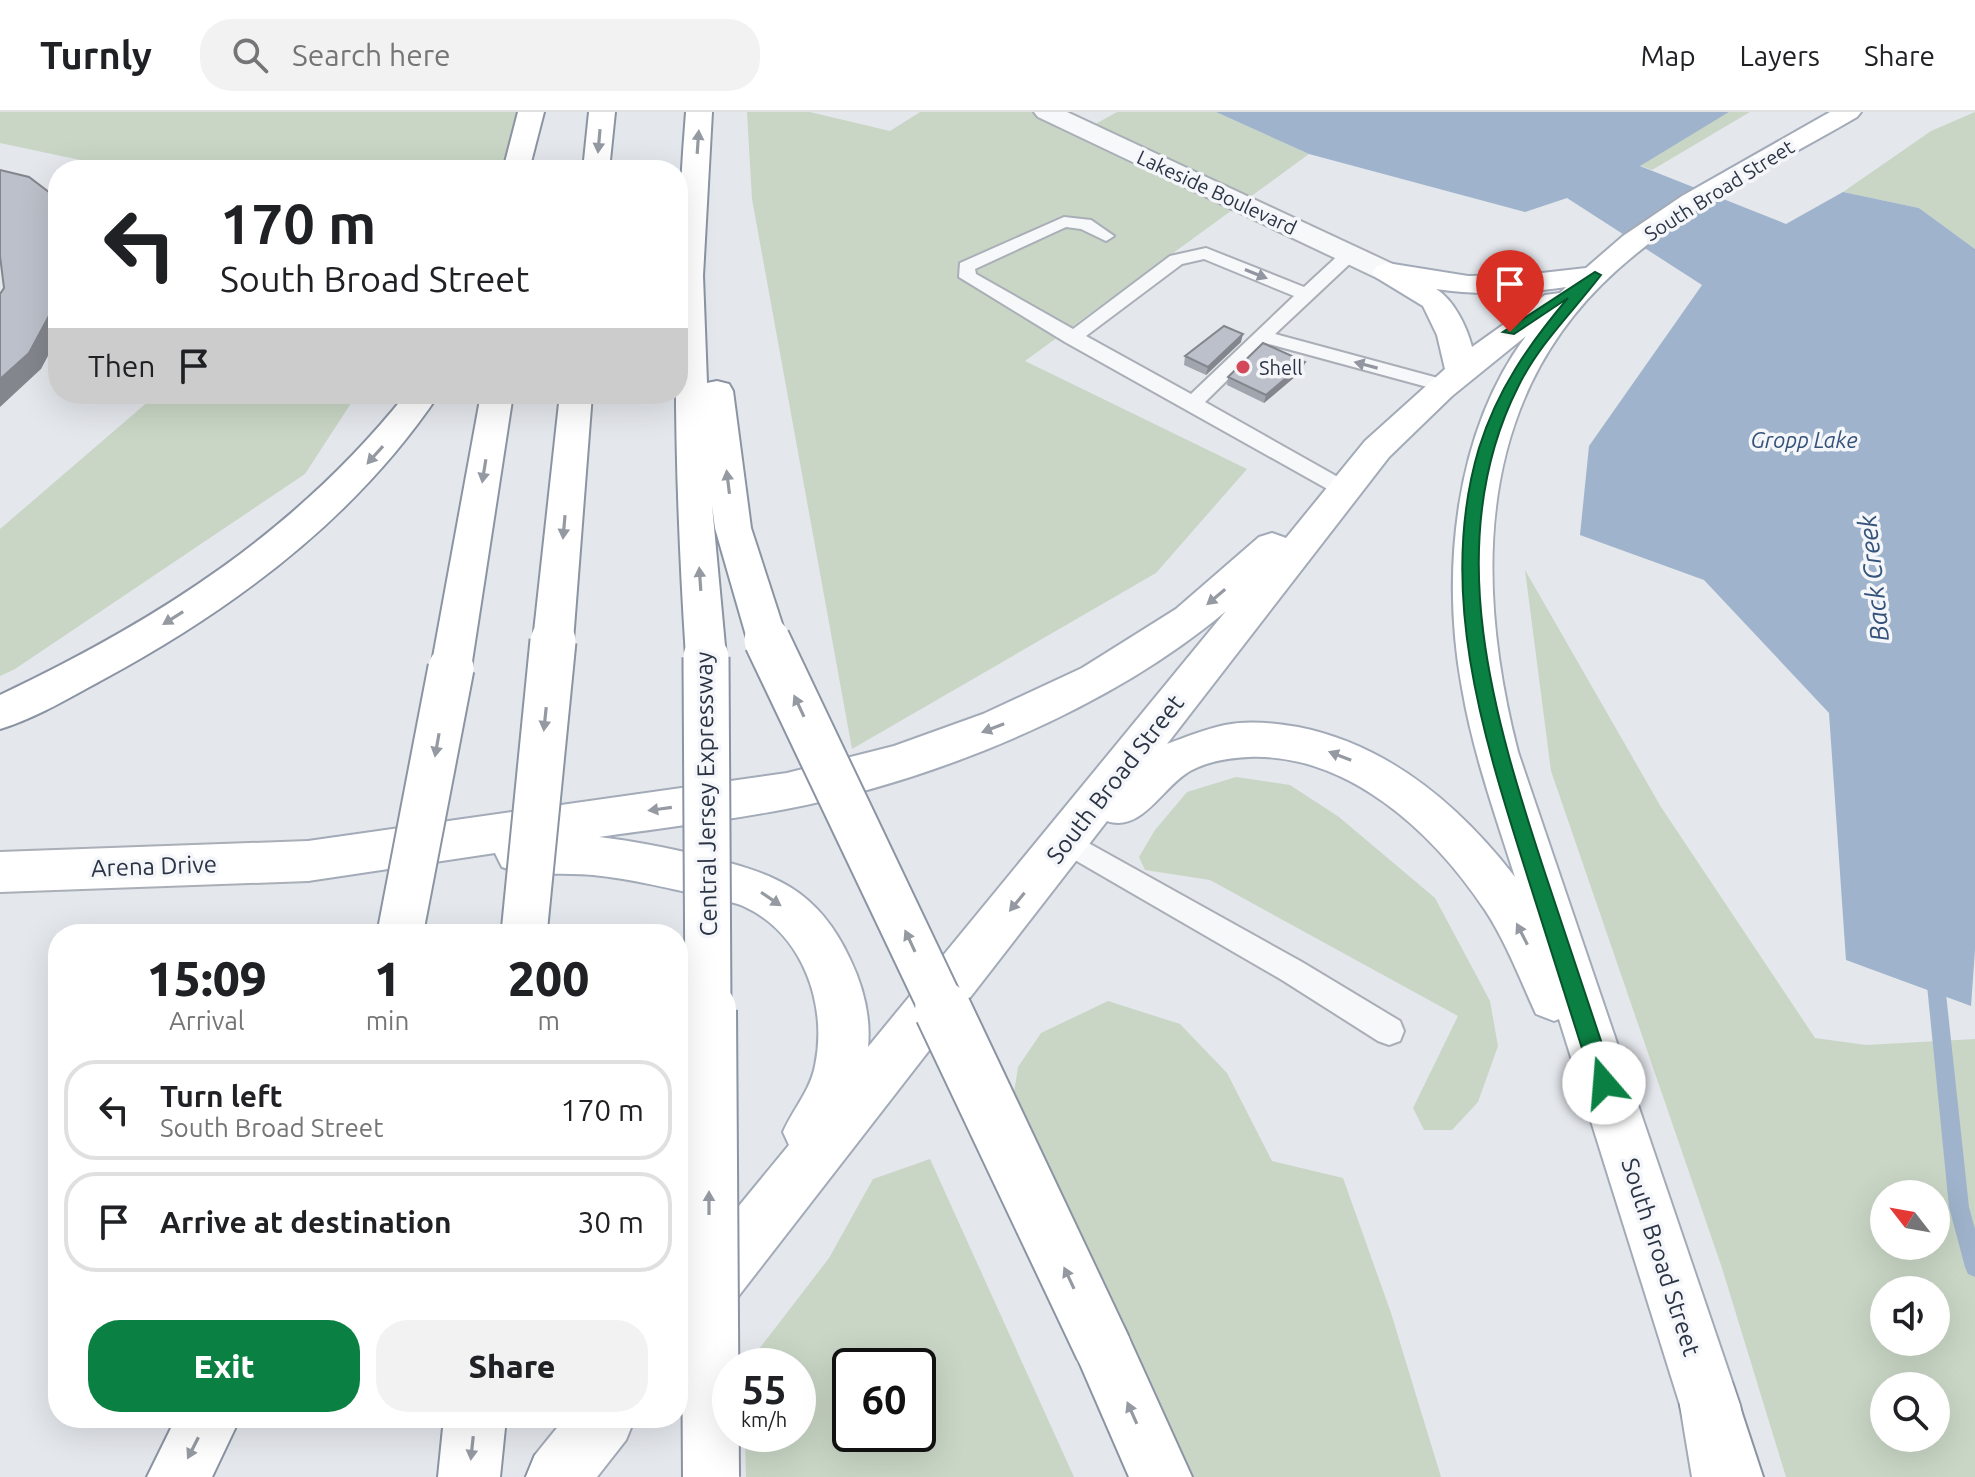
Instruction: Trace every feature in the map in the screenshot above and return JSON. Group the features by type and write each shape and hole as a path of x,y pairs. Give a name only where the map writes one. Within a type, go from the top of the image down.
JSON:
{"main road":[{"path":"519,160 532,112"},
{"path":"527,160 532,112"},
{"path":"597,160 602,112"},
{"name":"Central Jersey Expressway","path":"699,112 688,276 694,501 706,657 711,1477"},
{"name":"South Broad Street","path":"688,1313 1377,449 1451,378 1510,332 1732,180 1848,112"},
{"path":"1387,272 1468,285 1524,284 1601,269"},
{"name":"South Broad Street","path":"1601,269 1536,343 1510,388 1486,449 1475,507 1471,574 1478,665 1497,752 1710,1405 1723,1477"},
{"path":"1387,272 1435,301 1453,335 1451,378"},
{"path":"688,276 708,318 733,528 767,639 1161,1477"},
{"path":"0,713 130,646 217,590 291,535 352,480 416,404"},
{"path":"402,924 451,668 495,404"},
{"path":"525,924 575,404"},
{"path":"308,861 787,791 861,774 934,751 1022,717 1110,672 1190,619 1377,449"},
{"path":"1065,841 1121,807 1155,773 1181,756 1225,741 1268,738 1314,746 1355,762 1411,797 1451,833 1502,896 1619,1129"},
{"path":"308,861 566,851 678,869 758,890 796,916 823,950 841,994 844,1046 832,1095 739,1249"},
{"name":"Arena Drive","path":"0,872 308,861"},
{"path":"1710,1405 1732,1477"},
{"path":"178,1477 204,1428"},
{"path":"469,1477 474,1428"},
{"path":"558,1476 596,1428"}],"street":[{"name":"Lakeside Boulevard","path":"1047,112 1387,272"}],"lane":[{"path":"1106,236 1085,224 1064,222 966,267 968,277 1338,486"},
{"path":"1072,338 1176,260 1206,253 1307,295"},
{"path":"1192,405 1350,254"},
{"path":"1262,336 1451,378"},
{"path":"1065,841 1292,971 1389,1031"}],"green space":[{"path":"0,112 526,112 518,160 80,160 0,143"},
{"path":"747,112 810,112 890,131 920,112 1056,112 1090,127 1117,112 1216,112 1309,154 1025,361 1247,469 1156,573 852,749 752,199"},
{"path":"1729,112 1750,112 1652,170 1639,165"},
{"path":"1975,112 1975,249 1919,208 1843,192 1931,131"},
{"path":"145,404 350,404 305,474 15,669 0,676 0,529"},
{"path":"1525,570 1661,807 1815,1038 1866,1045 1975,1039 1975,1477 1786,1477 1722,1268 1551,771"},
{"path":"1236,777 1290,785 1339,817 1435,898 1490,1001 1498,1046 1478,1102 1452,1130 1424,1130 1413,1108 1458,1016 1210,880 1145,870 1139,857 1155,830 1187,792"},
{"path":"1108,1001 1180,1024 1227,1073 1272,1161 1343,1178 1391,1313 1441,1477 1194,1477 1012,1105 1018,1067 1041,1033"},
{"path":"930,1159 1074,1477 746,1477 745,1452 816,1452 816,1348 760,1348 829,1258 873,1179"}],"water":[{"name":"Gropp Lake","path":"1216,112 1729,112 1640,166 1786,224 1843,192 1919,208 1975,249 1975,950 1971,1006 1846,960 1829,713 1704,580 1580,535 1589,446 1702,285 1567,198 1525,212 1309,154"}],"building":[{"path":"0,170 29,177 48,191 48,318 29,353 0,379 0,294 4,288 0,256"},
{"path":"1224,326 1243,334 1208,367 1185,356"},
{"path":"1263,343 1305,362 1266,395 1228,377"}],"waterway":[{"name":"Back Creek","path":"1935,975 1959,1207 1975,1267"}],"place":[{"name":"Shell","path":"1243,367"}],"route":[{"path":"1510,332 1595,275 1536,343 1510,388 1486,449 1475,507 1471,574 1478,665 1497,752 1604,1083"}]}
